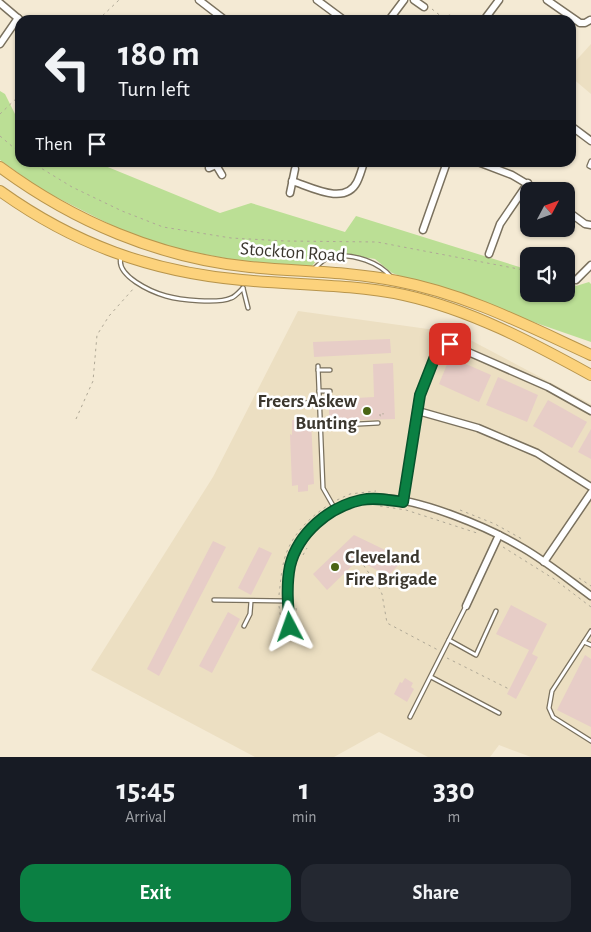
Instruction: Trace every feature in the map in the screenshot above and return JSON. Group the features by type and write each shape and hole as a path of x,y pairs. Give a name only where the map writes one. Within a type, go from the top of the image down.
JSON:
{"highway":[{"name":"Stockton Road","path":"0,167 62,207 120,234 156,248 209,262 249,267 356,274 394,280 441,292 494,310 591,355"},
{"name":"Stockton Road","path":"3,194 32,213 72,235 121,256 184,273 242,284 362,288 436,303 504,330 591,376"}],"street":[{"path":"199,0 218,15"},
{"path":"318,0 338,15"},
{"path":"393,15 404,0"},
{"path":"414,0 424,8"},
{"path":"488,15 499,0"},
{"path":"547,0 569,15"},
{"path":"0,3 15,16"},
{"path":"576,20 585,23 590,20"},
{"path":"0,44 15,24"},
{"path":"576,130 591,141"},
{"path":"218,167 222,175"},
{"path":"292,181 336,195 352,188 358,181 362,167"},
{"path":"423,230 445,167"},
{"path":"491,167 526,182"},
{"path":"290,193 295,169"},
{"path":"489,254 496,244 500,224 520,195"},
{"path":"575,216 586,224 591,225"},
{"path":"576,280 591,265"},
{"path":"403,502 420,395 438,349 450,344 548,387 591,411"},
{"path":"418,411 478,428 537,453 591,487"},
{"path":"544,562 591,493"},
{"path":"290,627 288,580 291,564 299,546 309,531 335,510 361,500 380,498 403,502 459,518 500,535 522,547 591,596"},
{"path":"466,606 500,535"}],"lane":[{"path":"591,161 589,166 591,167"},
{"path":"121,256 119,262 122,270 138,284 166,296 205,302 232,298 242,284"},
{"path":"313,270 322,261 334,256 352,258 371,262 385,269 394,280"},
{"path":"242,284 248,308"},
{"path":"330,370 318,368 323,488 335,510"},
{"path":"319,391 330,391"},
{"path":"303,403 320,402"},
{"path":"321,426 378,423"},
{"path":"214,600 288,601"},
{"path":"244,626 250,614 251,601"},
{"path":"410,717 466,606"},
{"path":"449,640 476,655 496,611"},
{"path":"591,631 552,691 549,708 553,717 591,741"},
{"path":"584,642 591,645"},
{"path":"431,677 499,713"}],"path":[{"path":"103,15 119,0"},
{"path":"424,8 432,10 439,15"},
{"path":"0,114 15,100"},
{"path":"0,136 15,149"},
{"path":"39,167 72,187 122,212 163,227 231,238 285,241 377,242 520,270"},
{"path":"76,419 93,381 97,335 109,316 138,284"},
{"path":"281,626 279,601 283,566 291,543 314,514 331,503 350,494 378,490"},
{"path":"374,505 406,510 483,536"},
{"path":"460,510 495,524 524,540"},
{"path":"496,543 554,579 591,607"},
{"path":"300,561 309,544"},
{"path":"360,560 380,588 387,624 438,650 436,653 509,689"},
{"path":"576,576 591,586"},
{"path":"296,608 298,629"}],"shaded area":[{"path":"591,44 591,94 576,81 576,60"},
{"path":"298,311 457,333 591,404 591,757 531,757 499,745 490,757 428,757 379,732 334,757 255,757 91,670 213,477"}],"green space":[{"path":"0,91 5,94 15,114 15,167 108,167 220,213 251,203 345,232 356,216 520,267 520,302 575,302 575,285 589,282 591,284 591,342 392,273 375,259 337,253 319,258 311,267 235,260 176,249 121,230 42,190 0,160"}],"building":[{"path":"390,339 391,353 314,357 313,342"},
{"path":"450,357 491,375 479,402 439,384"},
{"path":"393,363 395,419 329,421 329,403 338,403 338,399 374,397 373,364"},
{"path":"498,377 538,395 527,422 486,405"},
{"path":"548,400 587,422 572,448 533,426"},
{"path":"311,419 314,484 308,485 308,491 298,492 298,485 292,486 290,434 292,435 292,420"},
{"path":"591,429 591,459 578,452"},
{"name":"Cleveland Fire Brigade","path":"354,535 404,559 388,576 358,560 327,590 313,574"},
{"path":"213,541 226,547 159,676 147,669"},
{"path":"259,547 272,553 251,595 238,588"},
{"path":"511,605 547,624 532,654 538,657 516,699 507,694 529,650 496,634"},
{"path":"228,612 240,619 212,673 199,666"},
{"path":"585,655 591,659 591,727 557,710"},
{"path":"405,678 413,683 411,687 414,689 407,702 394,694 400,682 402,683"}],"place":[{"name":"Freers Askew Bunting","path":"367,411"},
{"name":"Cleveland Fire Brigade","path":"335,567"}],"route":[{"path":"290,627 288,580 291,564 303,538 309,531 335,510 361,500 380,498 403,502 420,395 438,349 450,344"}]}
